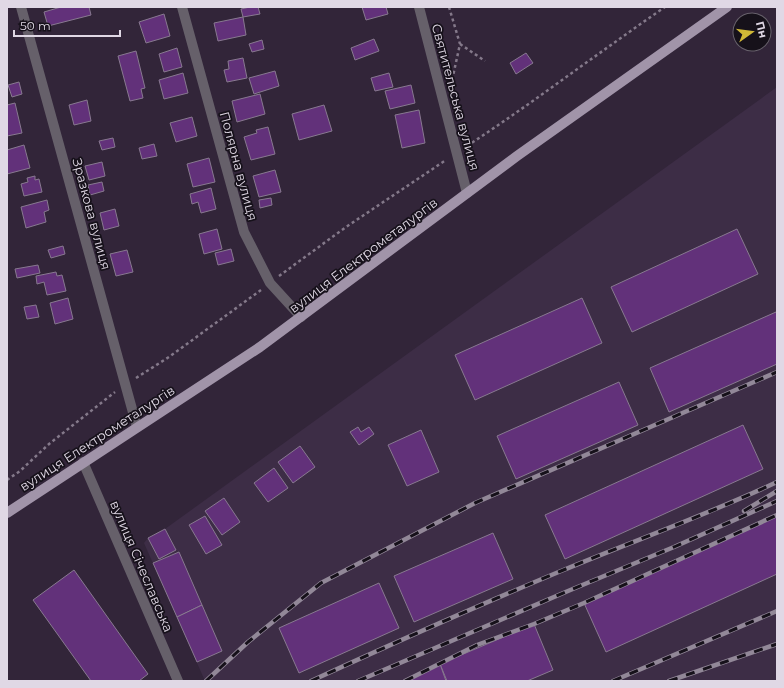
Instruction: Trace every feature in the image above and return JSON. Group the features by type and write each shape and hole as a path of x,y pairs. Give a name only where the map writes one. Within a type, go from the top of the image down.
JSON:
{"main road":[{"name":"вулиця Електрометалургів","path":"7,513 260,347 517,156 727,7"}],"street":[{"name":"Зразкова вулиця","path":"21,7 138,427"},
{"name":"Полярна вулиця","path":"182,7 244,232 270,283 301,317"},
{"name":"Святительська вулиця","path":"419,7 467,193"},
{"name":"вулиця Січеславська","path":"83,462 178,681"}],"path":[{"path":"442,94 453,76 460,44 449,7"},
{"path":"7,480 20,471 49,444 126,384 169,357 346,227 515,115 665,7"},
{"path":"460,44 485,61"}],"shaded area":[{"path":"777,87 777,681 205,681 144,543 148,538 165,529"}],"building":[{"path":"61,7 89,7 91,15 48,26 44,12"},
{"path":"258,7 260,14 243,17 241,9"},
{"path":"362,7 386,7 388,14 366,20"},
{"path":"164,14 170,36 146,43 139,22"},
{"path":"243,17 246,35 218,41 214,23"},
{"path":"374,39 379,51 355,60 351,48"},
{"path":"262,40 264,49 252,52 249,44"},
{"path":"177,48 182,67 164,72 159,54"},
{"path":"136,51 145,88 141,89 143,98 130,101 118,56"},
{"path":"526,53 533,63 516,74 510,63"},
{"path":"243,58 247,78 227,82 224,70 229,69 228,61"},
{"path":"275,71 279,86 254,94 249,78"},
{"path":"183,73 188,93 164,99 159,80"},
{"path":"389,73 393,87 375,91 371,78"},
{"path":"19,82 22,94 12,97 8,85"},
{"path":"411,85 415,103 390,109 385,91"},
{"path":"260,94 265,114 237,122 232,101"},
{"path":"87,100 91,121 74,125 69,105"},
{"path":"15,103 22,133 7,136 7,105"},
{"path":"324,105 332,131 299,140 292,114"},
{"path":"419,110 425,143 402,148 395,115"},
{"path":"192,117 197,136 176,142 170,123"},
{"path":"268,127 275,154 251,160 244,137 257,133 256,130"},
{"path":"113,138 115,147 102,150 99,141"},
{"path":"154,144 157,156 142,159 139,148"},
{"path":"24,145 30,168 7,174 7,150"},
{"path":"209,158 215,182 193,187 187,164"},
{"path":"102,162 105,176 89,180 85,166"},
{"path":"275,170 281,192 259,197 253,176"},
{"path":"35,176 35,180 39,179 42,192 24,196 21,184 28,182 27,178"},
{"path":"102,182 104,191 90,195 88,185"},
{"path":"211,188 216,209 201,213 198,202 192,204 190,194"},
{"path":"271,198 272,205 260,208 259,200"},
{"path":"47,200 49,210 44,212 46,222 26,228 21,207"},
{"path":"115,209 119,226 104,230 100,213"},
{"path":"217,229 222,249 204,254 199,234"},
{"path":"737,229 758,274 632,332 611,287"},
{"path":"63,246 65,254 51,258 48,250"},
{"path":"231,249 234,261 218,265 215,253"},
{"path":"127,250 133,272 116,276 110,254"},
{"path":"38,265 40,273 17,278 15,269"},
{"path":"56,272 57,276 62,275 66,291 47,295 44,282 37,284 36,276"},
{"path":"68,298 73,319 55,324 50,303"},
{"path":"582,298 602,343 475,400 455,355"},
{"path":"36,305 39,317 27,319 24,307"},
{"path":"776,312 777,364 669,412 650,368"},
{"path":"619,382 638,425 516,479 497,436"},
{"path":"743,425 763,469 565,559 545,515"},
{"path":"358,427 361,432 369,427 374,434 359,445 350,432"},
{"path":"421,430 439,472 407,486 388,445"},
{"path":"300,446 315,467 293,483 278,462"},
{"path":"274,468 288,488 268,502 254,483"},
{"path":"224,498 240,522 222,535 205,511"},
{"path":"777,515 777,574 606,652 584,603"},
{"path":"205,516 222,545 206,554 189,525"},
{"path":"165,529 176,550 159,559 148,538"},
{"path":"493,533 513,579 414,622 394,576"},
{"path":"179,552 202,605 177,617 153,563"},
{"path":"74,570 148,674 139,681 91,681 33,600"},
{"path":"379,583 399,628 299,673 279,628"},
{"path":"202,605 222,651 197,662 177,617"},
{"path":"534,624 553,670 527,681 447,681 440,664"},
{"path":"440,664 446,681 403,681"}],"railway":[{"path":"206,681 248,642 321,583 475,503 777,372"},
{"path":"311,681 498,598 588,560 724,506 777,482"},
{"path":"744,511 777,491"},
{"path":"358,681 674,547 777,501"},
{"path":"405,681 477,645 534,624 584,603 777,515"},
{"path":"613,681 777,611"},
{"path":"669,681 777,644"}]}
